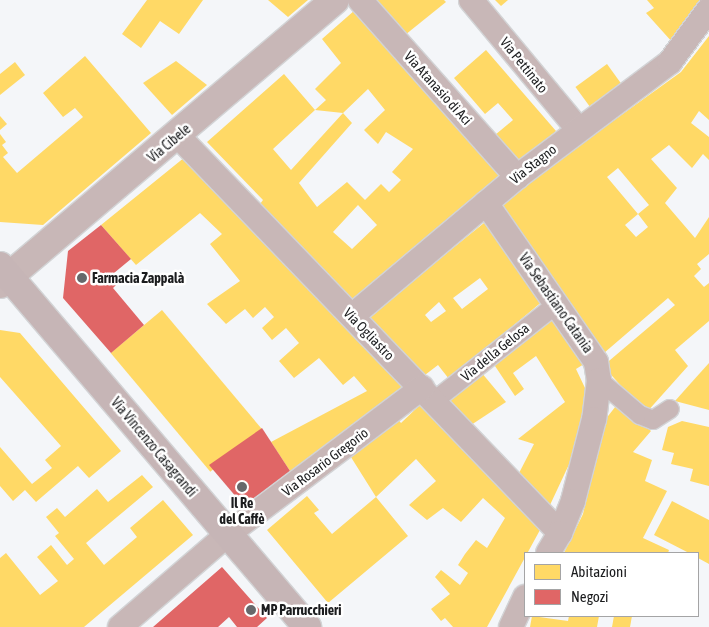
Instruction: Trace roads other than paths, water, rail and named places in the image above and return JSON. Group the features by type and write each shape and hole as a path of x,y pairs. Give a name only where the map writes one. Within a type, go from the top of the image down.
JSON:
{"main road":[{"name":"Via Vincenzo Casagrandi","path":"3,275 307,627"}],"street":[{"name":"Via Cibele","path":"3,275 178,136 335,0"},
{"name":"Via Atanasio di Aci","path":"360,0 517,177"},
{"name":"Via Pettinato","path":"471,0 578,129"},
{"name":"Via Stagno","path":"352,316 517,177 578,129 670,62 709,9"},
{"name":"Via Ogliastro","path":"178,136 560,533"},
{"name":"Via Sebastiano Catania","path":"486,203 596,362 599,380 594,418 573,502 560,533 549,552"},
{"name":"Via della Gelosa","path":"428,395 557,304"},
{"path":"599,380 640,415 653,420 670,408"},
{"name":"Via Rosario Gregorio","path":"120,627 228,534 428,395"},
{"path":"511,627 524,599"}],"place":[{"name":"Farmacia Zappalà","path":"82,278"},
{"name":"Il Re del Caffè","path":"242,487"},
{"name":"MP Parrucchieri","path":"251,610"}]}
